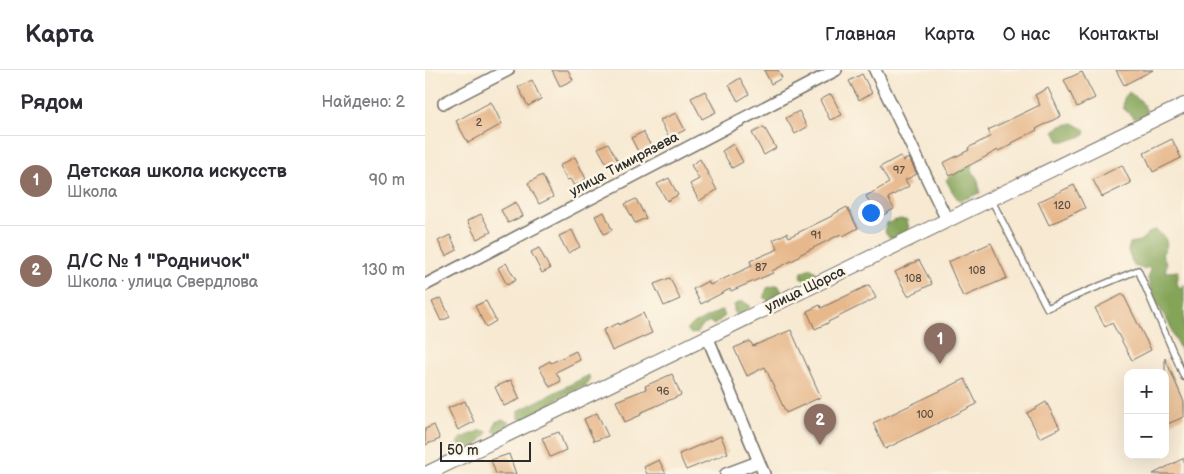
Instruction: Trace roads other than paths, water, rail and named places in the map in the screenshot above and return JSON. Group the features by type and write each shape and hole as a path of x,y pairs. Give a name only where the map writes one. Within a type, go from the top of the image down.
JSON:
{"street":[{"path":"444,103 508,70"},
{"name":"улица Тимирязева","path":"425,285 836,70"},
{"path":"875,70 947,220"},
{"name":"улица Щорса","path":"426,474 1184,105"},
{"path":"707,336 763,474"},
{"path":"725,474 758,462"}],"lane":[{"path":"991,199 1047,308 1138,270 1184,377"}],"place":[{"name":"Детская школа искусств","path":"940,364"},
{"name":"Д/С № 1 \"Родничок\"","path":"820,445"}]}
